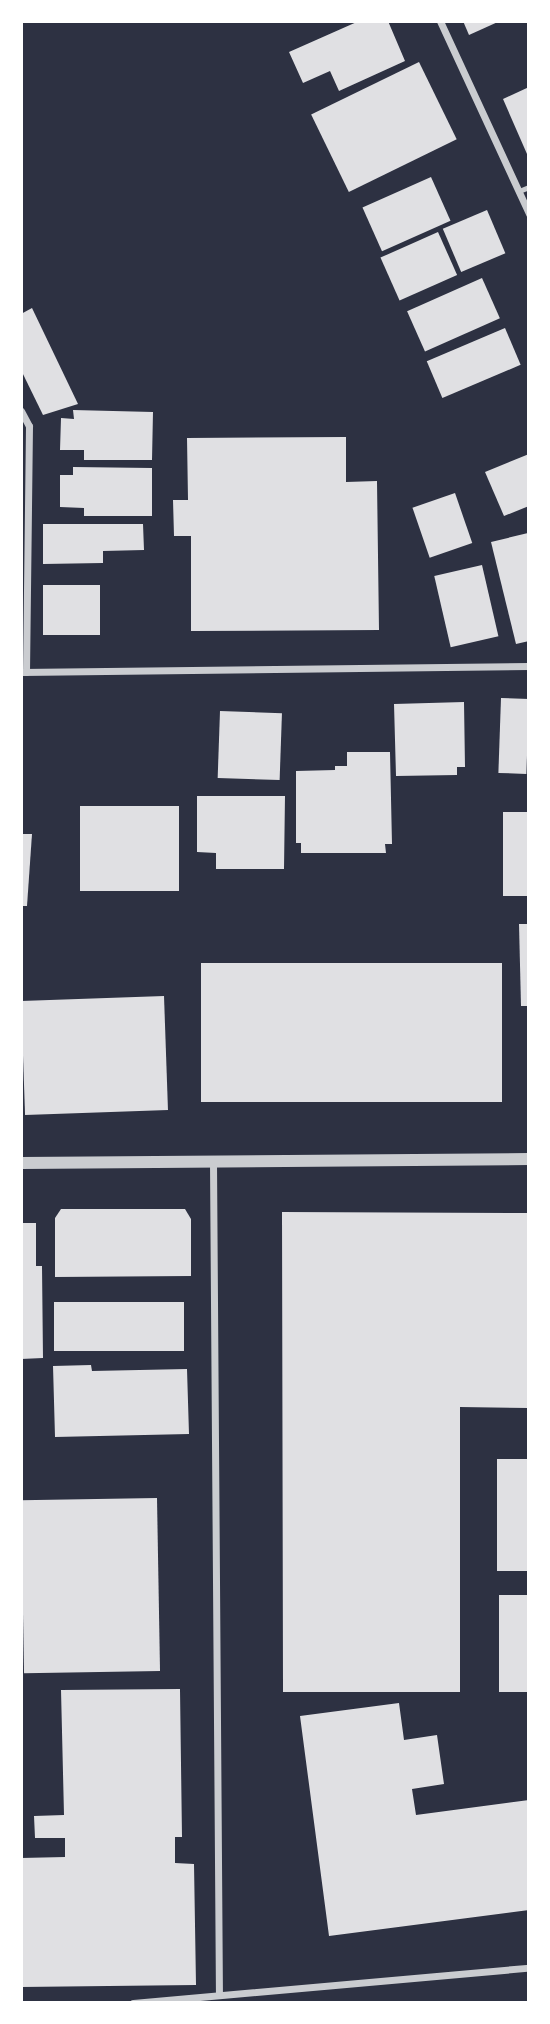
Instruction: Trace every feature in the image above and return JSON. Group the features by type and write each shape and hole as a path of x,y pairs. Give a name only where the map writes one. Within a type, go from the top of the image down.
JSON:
{"street":[{"path":"440,21 529,214"},
{"path":"21,411 29,426 23,672 529,666"},
{"path":"21,1163 529,1159"},
{"path":"213,1162 219,1995"},
{"path":"134,2003 529,1968"}],"lane":[{"path":"519,191 529,187"}],"building":[{"path":"359,21 388,21 405,61 339,91 330,71 303,83 289,52"},
{"path":"463,21 500,21 469,35"},
{"path":"419,62 457,139 349,192 311,115"},
{"path":"529,87 529,153 527,154 503,99"},
{"path":"431,177 451,221 382,251 362,208"},
{"path":"487,210 505,253 461,272 443,229"},
{"path":"438,232 457,275 400,301 380,258"},
{"path":"482,278 500,318 425,352 407,311"},
{"path":"32,308 78,404 43,415 21,370 21,314"},
{"path":"505,328 521,365 442,398 427,361"},
{"path":"73,410 153,412 152,460 84,460 84,450 60,450 61,418 74,419"},
{"path":"346,437 346,482 377,481 379,630 191,631 191,536 174,536 173,500 188,500 187,438"},
{"path":"529,454 529,506 504,516 485,472"},
{"path":"73,467 152,468 152,516 84,516 84,508 60,507 60,475 73,475"},
{"path":"455,493 472,543 430,558 412,508"},
{"path":"43,524 143,524 144,550 103,551 103,563 43,564"},
{"path":"528,533 529,641 516,644 491,542"},
{"path":"482,565 498,636 451,647 434,576"},
{"path":"43,585 100,585 100,635 43,635"},
{"path":"501,698 529,699 526,774 498,773"},
{"path":"464,702 465,767 457,767 457,775 396,776 394,704"},
{"path":"220,711 282,713 280,780 218,778"},
{"path":"347,752 390,752 392,844 385,844 386,853 301,853 301,843 296,843 296,771 335,770 335,766 347,766"},
{"path":"197,796 285,796 284,869 216,869 216,853 197,852"},
{"path":"80,806 179,806 179,891 80,891"},
{"path":"503,812 529,812 529,896 503,896"},
{"path":"21,834 32,834 27,906 21,906"},
{"path":"519,924 529,924 529,1006 521,1006"},
{"path":"201,963 502,963 502,1102 201,1102"},
{"path":"164,996 168,1110 25,1115 21,1001"},
{"path":"61,1209 185,1209 191,1219 191,1276 55,1277 55,1218"},
{"path":"282,1212 529,1213 529,1408 460,1407 460,1692 283,1692"},
{"path":"21,1223 36,1223 36,1266 42,1266 43,1358 21,1359"},
{"path":"54,1302 184,1302 184,1351 54,1351"},
{"path":"91,1365 92,1371 187,1369 189,1434 55,1437 53,1366"},
{"path":"497,1459 529,1459 529,1571 497,1571"},
{"path":"157,1498 160,1671 24,1673 21,1500"},
{"path":"499,1595 529,1595 529,1692 499,1692"},
{"path":"180,1689 182,1837 175,1837 175,1863 194,1864 196,1985 21,1987 21,1858 65,1857 65,1838 35,1838 34,1816 64,1815 61,1690"},
{"path":"399,1703 404,1740 437,1735 444,1784 412,1789 416,1815 529,1800 529,1910 329,1936 300,1716"}]}
